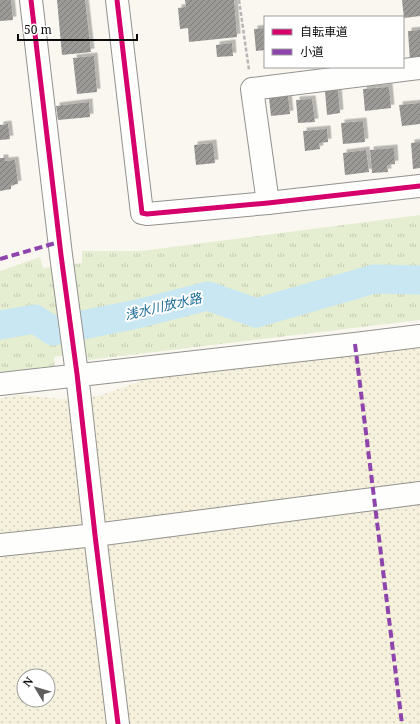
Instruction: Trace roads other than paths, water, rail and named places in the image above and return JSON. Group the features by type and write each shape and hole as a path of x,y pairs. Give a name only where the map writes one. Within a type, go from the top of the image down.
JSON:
{"street":[{"path":"31,0 118,724"},
{"path":"117,0 142,212 146,214 420,186"},
{"path":"268,202 252,89 420,68"},
{"path":"0,384 420,336"},
{"path":"0,545 95,535 420,494"}],"waterway":[{"name":"浅水川放水路","path":"0,325 35,319 53,331 137,314 208,296 256,313 374,279 420,280"}]}
